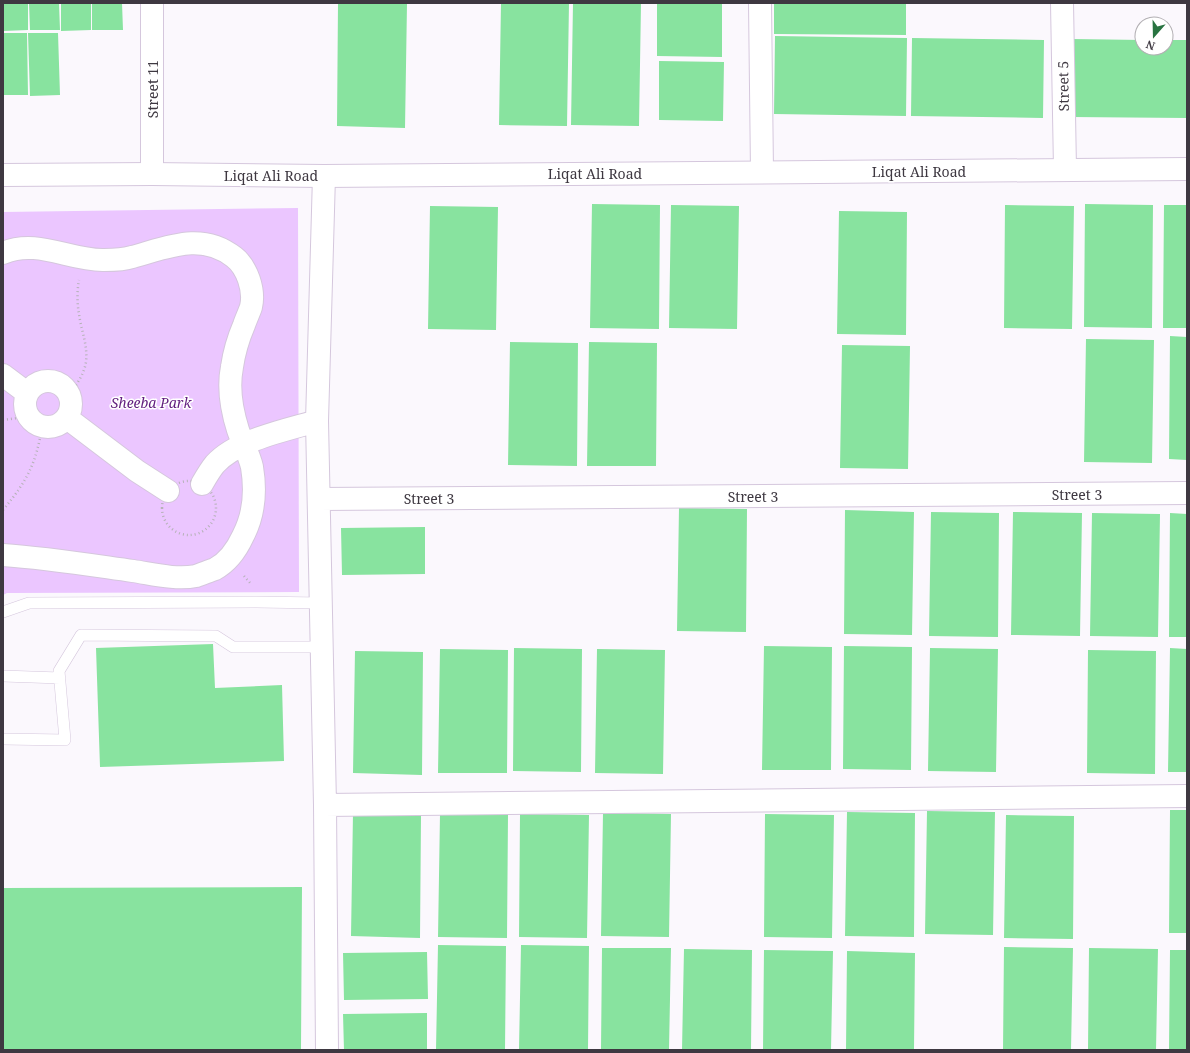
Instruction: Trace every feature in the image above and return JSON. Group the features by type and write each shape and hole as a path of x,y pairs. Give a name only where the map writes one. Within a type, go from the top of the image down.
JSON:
{"street":[{"name":"Street 11","path":"152,3 152,174"},
{"path":"760,3 762,172"},
{"name":"Street 5","path":"1062,3 1065,169"},
{"name":"Liqat Ali Road","path":"3,175 152,174 324,176 1187,169"},
{"path":"324,176 317,421 325,805 327,1050"},
{"path":"3,253 13,248 44,248 84,258 102,260 130,258 180,243 195,243 213,246 224,250 240,262 246,271 252,298 251,307 236,348 231,369 231,387 233,408 238,430 251,466 255,494 249,523 236,550 217,568 196,576 170,577 43,558 3,555"},
{"path":"3,375 27,393"},
{"path":"45,381 52,381 59,384 69,395 71,403 67,418 60,424 51,427 35,422 24,405 27,393 32,387 45,381"},
{"path":"67,418 137,472 168,491"},
{"path":"202,484 216,463 224,456 244,444 317,421"},
{"name":"Street 3","path":"319,499 1187,493"},
{"path":"325,805 1187,796"}],"lane":[{"path":"3,612 29,603 321,603"},
{"path":"3,739 65,740 59,671 82,634 216,636 233,647 322,647"},
{"path":"3,676 60,678"}],"path":[{"path":"69,395 80,378 86,363 86,345 79,313 78,289 84,258"},
{"path":"3,420 35,422 38,448 31,469 17,493 3,510"},
{"path":"184,482 202,484 209,490 214,498 216,508 215,517 203,532 194,535 185,535 176,532 169,526 164,518 162,509 164,499 168,491 175,485 184,482"},
{"path":"227,558 256,589 256,602"}],"green space":[{"name":"Sheeba Park","path":"298,208 299,592 7,593 3,595 3,212"}],"building":[{"path":"3,3 28,3 28,30 3,31"},
{"path":"29,3 59,3 60,30 30,30"},
{"path":"61,3 91,3 91,30 61,31"},
{"path":"92,3 122,3 123,30 92,30"},
{"path":"338,3 407,4 405,128 337,126"},
{"path":"501,3 569,3 567,126 499,125"},
{"path":"573,3 641,3 639,126 571,125"},
{"path":"657,3 722,3 722,57 657,56"},
{"path":"774,3 906,3 906,35 774,34"},
{"path":"3,33 27,33 28,95 3,95"},
{"path":"28,33 58,33 60,95 30,96"},
{"path":"775,36 907,38 906,116 774,114"},
{"path":"912,38 1044,40 1043,118 911,116"},
{"path":"1072,39 1134,40 1134,56 1174,56 1174,40 1187,40 1187,118 1072,117"},
{"path":"659,61 724,62 723,121 659,120"},
{"path":"592,204 660,205 659,329 590,328"},
{"path":"1085,204 1153,205 1152,328 1084,327"},
{"path":"671,205 739,206 737,329 669,328"},
{"path":"1005,205 1074,206 1072,329 1004,328"},
{"path":"1164,205 1187,205 1187,328 1163,328"},
{"path":"430,206 498,207 496,330 428,329"},
{"path":"839,211 907,212 906,335 837,334"},
{"path":"1170,336 1187,337 1187,460 1169,459"},
{"path":"1086,339 1154,340 1152,463 1084,462"},
{"path":"510,342 578,343 577,466 508,465"},
{"path":"589,342 657,343 656,466 587,466"},
{"path":"842,345 910,346 908,469 840,468"},
{"path":"679,508 747,509 746,632 677,631"},
{"path":"845,510 914,512 912,635 844,634"},
{"path":"931,512 999,513 998,637 929,636"},
{"path":"1013,512 1082,513 1080,636 1011,635"},
{"path":"1092,513 1160,514 1158,637 1090,636"},
{"path":"1170,513 1187,514 1187,637 1169,637"},
{"path":"425,527 425,574 342,575 341,528"},
{"path":"213,644 215,688 282,685 284,761 100,767 96,648"},
{"path":"764,646 832,647 831,770 762,770"},
{"path":"844,646 912,647 911,770 843,769"},
{"path":"514,648 582,649 581,772 513,771"},
{"path":"930,648 998,649 996,772 928,771"},
{"path":"1170,648 1187,649 1187,772 1168,772"},
{"path":"440,649 508,650 507,773 438,773"},
{"path":"597,649 665,650 663,774 595,773"},
{"path":"1088,650 1156,651 1155,774 1087,773"},
{"path":"355,651 423,652 422,775 353,773"},
{"path":"1170,810 1187,810 1187,933 1169,933"},
{"path":"927,811 995,812 993,935 925,934"},
{"path":"847,812 915,813 914,937 845,936"},
{"path":"353,813 421,815 420,938 351,936"},
{"path":"603,813 671,814 669,937 601,936"},
{"path":"440,814 508,815 507,938 438,937"},
{"path":"520,814 589,815 587,938 519,937"},
{"path":"765,814 834,815 832,938 764,937"},
{"path":"1006,815 1074,816 1073,939 1004,938"},
{"path":"302,887 301,1050 3,1050 3,888"},
{"path":"438,945 506,946 505,1050 436,1050"},
{"path":"521,945 589,946 588,1050 519,1050"},
{"path":"1004,947 1073,948 1071,1050 1003,1050"},
{"path":"602,948 671,948 669,1050 601,1050"},
{"path":"1089,948 1158,949 1156,1050 1088,1050"},
{"path":"684,949 752,950 751,1050 682,1050"},
{"path":"764,950 833,951 831,1050 763,1050"},
{"path":"1170,950 1187,950 1187,1050 1169,1050"},
{"path":"847,951 915,953 914,1050 846,1050"},
{"path":"427,952 428,999 344,1000 343,953"},
{"path":"427,1013 427,1050 344,1050 343,1014"}]}
